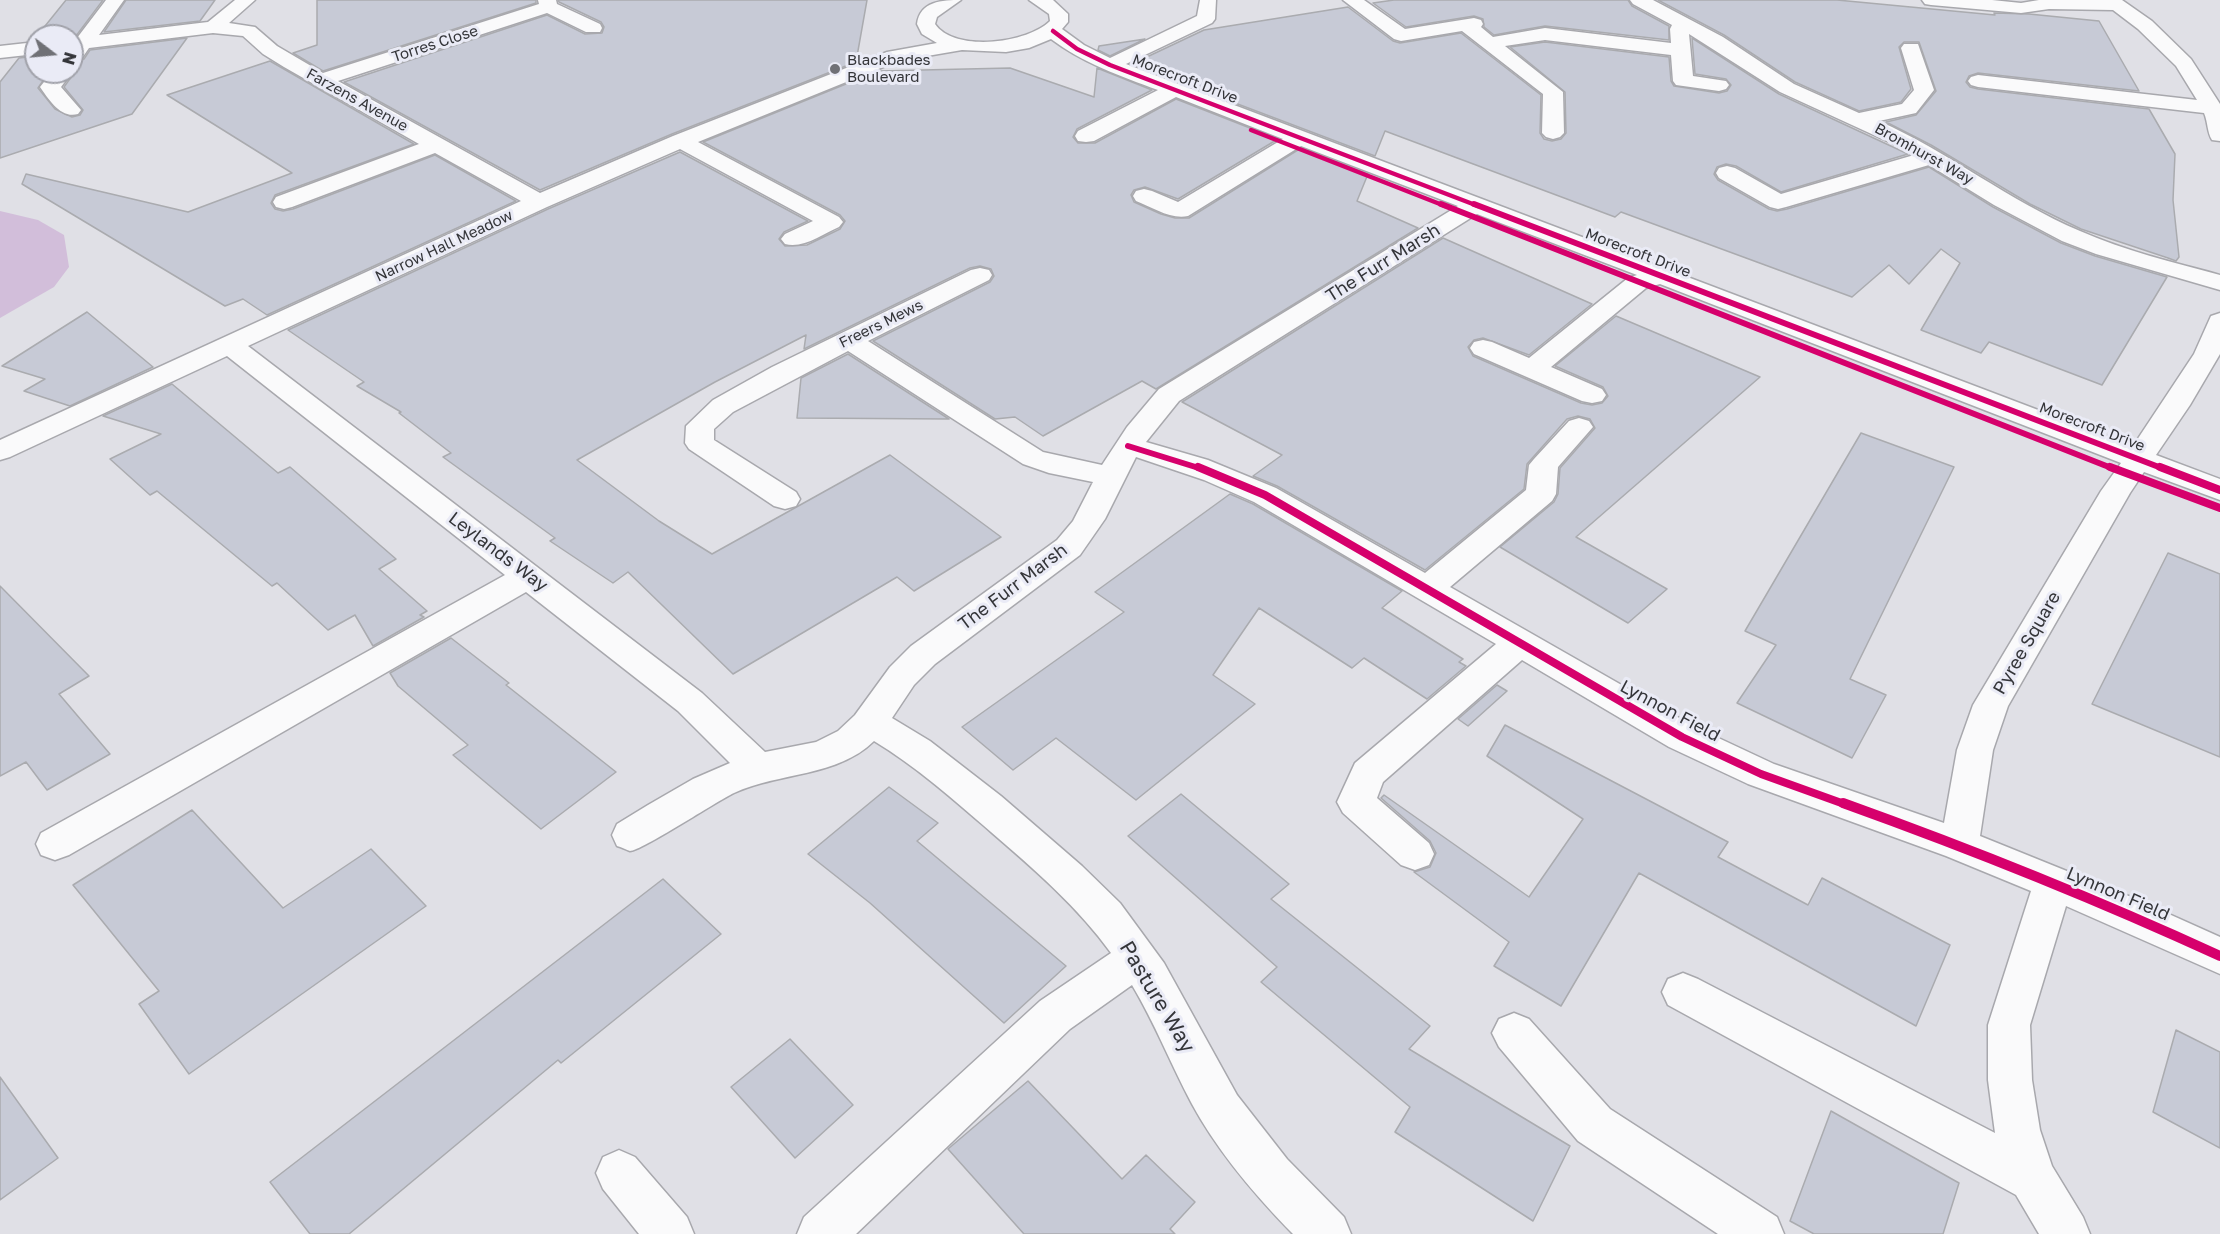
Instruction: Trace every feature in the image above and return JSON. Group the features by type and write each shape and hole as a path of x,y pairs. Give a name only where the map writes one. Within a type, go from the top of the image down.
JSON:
{"street":[{"path":"84,38 115,0"},
{"path":"213,27 246,0"},
{"path":"952,0 933,5 925,21 933,35 961,45 987,47 1014,45 1042,37 1060,15"},
{"name":"Morecroft Drive","path":"1038,0 1052,6 1103,63"},
{"path":"1352,0 1401,35 1470,25 1553,92 1553,133"},
{"name":"Bromhurst Way","path":"1639,0 1716,41 1787,88 1900,138 2010,204 2070,236 2104,249 2220,283"},
{"path":"1931,0 2020,8 2049,4 2113,2 2145,25 2184,63 2217,118 2220,135"},
{"path":"1103,63 1206,19 1208,2"},
{"name":"Torres Close","path":"322,80 547,3 593,28"},
{"path":"1678,19 1683,81 1719,85"},
{"name":"Farzens Avenue","path":"84,47 213,27 248,31 270,50 539,202"},
{"name":"Narrow Hall Meadow","path":"894,56 927,28"},
{"path":"1490,43 1545,34 1680,50"},
{"name":"Narrow Hall Meadow","path":"5,445 230,345 539,202 681,141 894,56 961,45"},
{"name":"Morecroft Drive","path":"1014,45 1103,63 2220,490"},
{"path":"1858,119 1909,109 1924,90 1911,48"},
{"path":"0,52 24,49"},
{"path":"1978,81 2217,118"},
{"path":"52,84 50,87 71,110"},
{"path":"1086,136 1174,90"},
{"path":"1144,196 1180,211 1299,138"},
{"path":"681,141 831,222 793,239"},
{"path":"284,202 436,145"},
{"path":"1727,173 1778,202 1932,157"},
{"name":"The Furr Marsh","path":"631,835 680,803 719,782 758,768 826,753 851,741 870,723 908,669 931,647 1062,555 1081,533 1096,509 1111,476 1146,419 1169,395 1474,206"},
{"name":"Freers Mews","path":"785,500 699,443 699,426 723,406 782,373 980,275"},
{"path":"1532,369 1637,282 1663,276"},
{"name":"Pyree Square","path":"1960,845 1975,750 1991,705 2116,491 2207,354 2220,321"},
{"path":"849,340 1033,458 1049,464 1111,476"},
{"name":"Leylands Way","path":"230,345 690,702 758,768"},
{"path":"1483,348 1592,395"},
{"path":"1427,589 1541,494 1544,465 1579,427"},
{"name":"Lynnon Field","path":"1128,446 1187,461 1230,478 1682,736 1761,774 1960,845 2117,909 2220,956"},
{"path":"55,844 529,576"},
{"path":"1415,854 1356,802 1368,773 1519,643"},
{"name":"Pasture Way","path":"870,723 896,735 922,752 1058,866 1092,902 1138,958 1220,1108 1264,1167 1327,1234"},
{"path":"2053,883 2009,1025 2010,1080 2017,1130 2033,1178 2066,1234"},
{"path":"821,1234 1055,1015 1138,958"},
{"path":"1683,992 2033,1178"},
{"path":"1514,1034 1594,1125 1760,1234"},
{"path":"619,1173 670,1234"}],"shaded area":[{"path":"0,211 38,220 64,235 69,267 54,287 0,318"}],"building":[{"path":"66,0 103,0 84,25 47,24"},
{"path":"126,0 215,0 200,21 104,32"},
{"path":"317,0 536,0 536,3 323,71 293,53 317,45"},
{"path":"558,0 867,0 856,62 672,134 540,190 344,82 547,15 585,34 602,33 604,27 601,22"},
{"path":"1394,0 1628,0 1632,6 1669,26 1669,40 1545,26 1494,35 1484,27 1483,19 1474,16 1406,27 1373,3"},
{"path":"1658,0 1837,0 1995,15 1994,13 2029,14 2099,21 2139,91 1978,73 1969,76 1966,82 1970,87 1978,89 2149,109 2175,154 2173,200 2179,257 2176,261 2081,229 2030,204 1931,145 1886,122 1916,115 1936,91 1919,42 1904,42 1899,47 1911,89 1901,102 1859,111 1795,82 1724,35"},
{"path":"1348,7 1393,41 1400,43 1461,33 1541,95 1540,133 1544,139 1552,141 1561,139 1566,133 1565,92 1510,47 1545,42 1669,57 1671,81 1674,86 1719,93 1727,91 1731,85 1726,79 1695,74 1692,38 1779,94 1908,154 1781,192 1736,166 1726,164 1717,167 1714,174 1718,180 1769,209 1777,211 1787,209 1929,167 1993,207 2061,243 2095,256 2167,277 2102,385 1989,342 1981,353 1921,330 1960,263 1941,249 1909,284 1889,265 1852,297 1621,212 1615,217 1385,131 1375,156 1132,64 1204,30"},
{"path":"187,38 132,114 0,158 0,82 19,58 24,57 24,84 41,84 38,88 55,109 72,117 80,115 83,110 64,87 66,84 84,84 84,59 90,50"},
{"path":"1145,39 1110,56 1098,50 1099,46"},
{"path":"270,61 414,144 275,195 271,203 275,209 283,211 293,209 435,155 516,201 267,315 243,299 225,306 22,184 26,174 188,212 292,173 167,95"},
{"path":"1010,68 1094,97 1097,68 1152,90 1077,129 1073,137 1078,143 1095,143 1176,99 1278,139 1178,199 1145,187 1134,190 1131,195 1134,202 1161,214 1175,218 1189,218 1301,148 1368,174 1357,201 1418,228 1156,389 1142,381 1043,436 1015,417 995,419 873,341 990,282 994,276 991,269 980,266 970,268 804,349 806,335 715,382 577,460 659,521 712,554 890,455 1001,537 914,591 897,577 733,674 628,572 613,583 550,541 555,538 443,457 451,453 399,413 401,412 357,386 364,382 288,330 548,209 680,152 808,221 784,232 779,239 785,246 807,245 840,229 845,221 840,215 703,142 878,71"},
{"path":"1443,238 1592,304 1529,355 1483,338 1474,340 1468,347 1473,356 1581,403 1592,405 1602,403 1608,396 1603,387 1555,366 1616,316 1760,377 1576,537 1667,589 1628,623 1500,547 1554,502 1558,494 1560,468 1595,428 1590,419 1578,416 1567,419 1527,464 1524,489 1425,570 1277,486 1253,476 1282,455 1182,402"},
{"path":"87,312 153,367 70,406 24,391 45,379 2,366"},
{"path":"848,354 949,419 797,418 801,378"},
{"path":"172,384 278,473 290,467 396,559 379,569 427,611 420,615 424,617 373,646 355,615 328,630 277,583 272,586 157,491 150,495 110,459 161,434 103,416"},
{"path":"1861,433 1954,467 1850,679 1886,695 1852,758 1737,703 1776,645 1745,631"},
{"path":"1230,494 1253,504 1402,591 1382,608 1463,659 1459,662 1466,666 1427,699 1364,658 1352,668 1259,608 1213,675 1255,704 1136,800 1056,738 1013,770 962,727 1124,612 1095,592"},
{"path":"2168,553 2220,574 2220,757 2092,704"},
{"path":"0,586 89,676 59,694 110,754 47,790 26,762 0,776"},
{"path":"451,638 509,683 506,685 616,772 541,829 453,755 468,745 398,686 390,673"},
{"path":"1497,685 1507,691 1468,726 1458,719"},
{"path":"1505,725 1728,842 1718,857 1808,905 1822,878 1950,945 1916,1026 1639,873 1561,1006 1494,966 1509,942 1414,872 1430,867 1436,853 1430,841 1381,798 1384,795 1529,897 1583,819 1487,756"},
{"path":"889,787 938,823 917,841 1066,966 1004,1023 870,903 808,854"},
{"path":"1181,794 1289,884 1271,899 1430,1026 1409,1049 1570,1146 1533,1221 1395,1132 1410,1107 1261,982 1277,967 1128,836"},
{"path":"192,810 283,908 371,849 426,906 189,1074 139,1004 159,991 73,885"},
{"path":"663,879 721,934 561,1063 558,1060 349,1234 310,1234 270,1182"},
{"path":"2176,1030 2220,1052 2220,1148 2153,1112"},
{"path":"790,1039 853,1105 795,1158 731,1087"},
{"path":"0,1077 58,1158 0,1200"},
{"path":"1028,1081 1122,1179 1146,1155 1195,1202 1170,1229 1175,1234 1024,1234 948,1149"},
{"path":"1831,1111 1959,1183 1943,1234 1814,1234 1790,1221"}],"cycle path":[{"path":"1053,31 1077,49 1110,65 2220,490"},
{"path":"1251,130 2220,508"},
{"path":"1128,446 1198,467 1265,495 1682,737 1761,774 1960,845 2117,909 2220,956"}],"place":[{"name":"Blackbades Boulevard","path":"835,69"}]}
